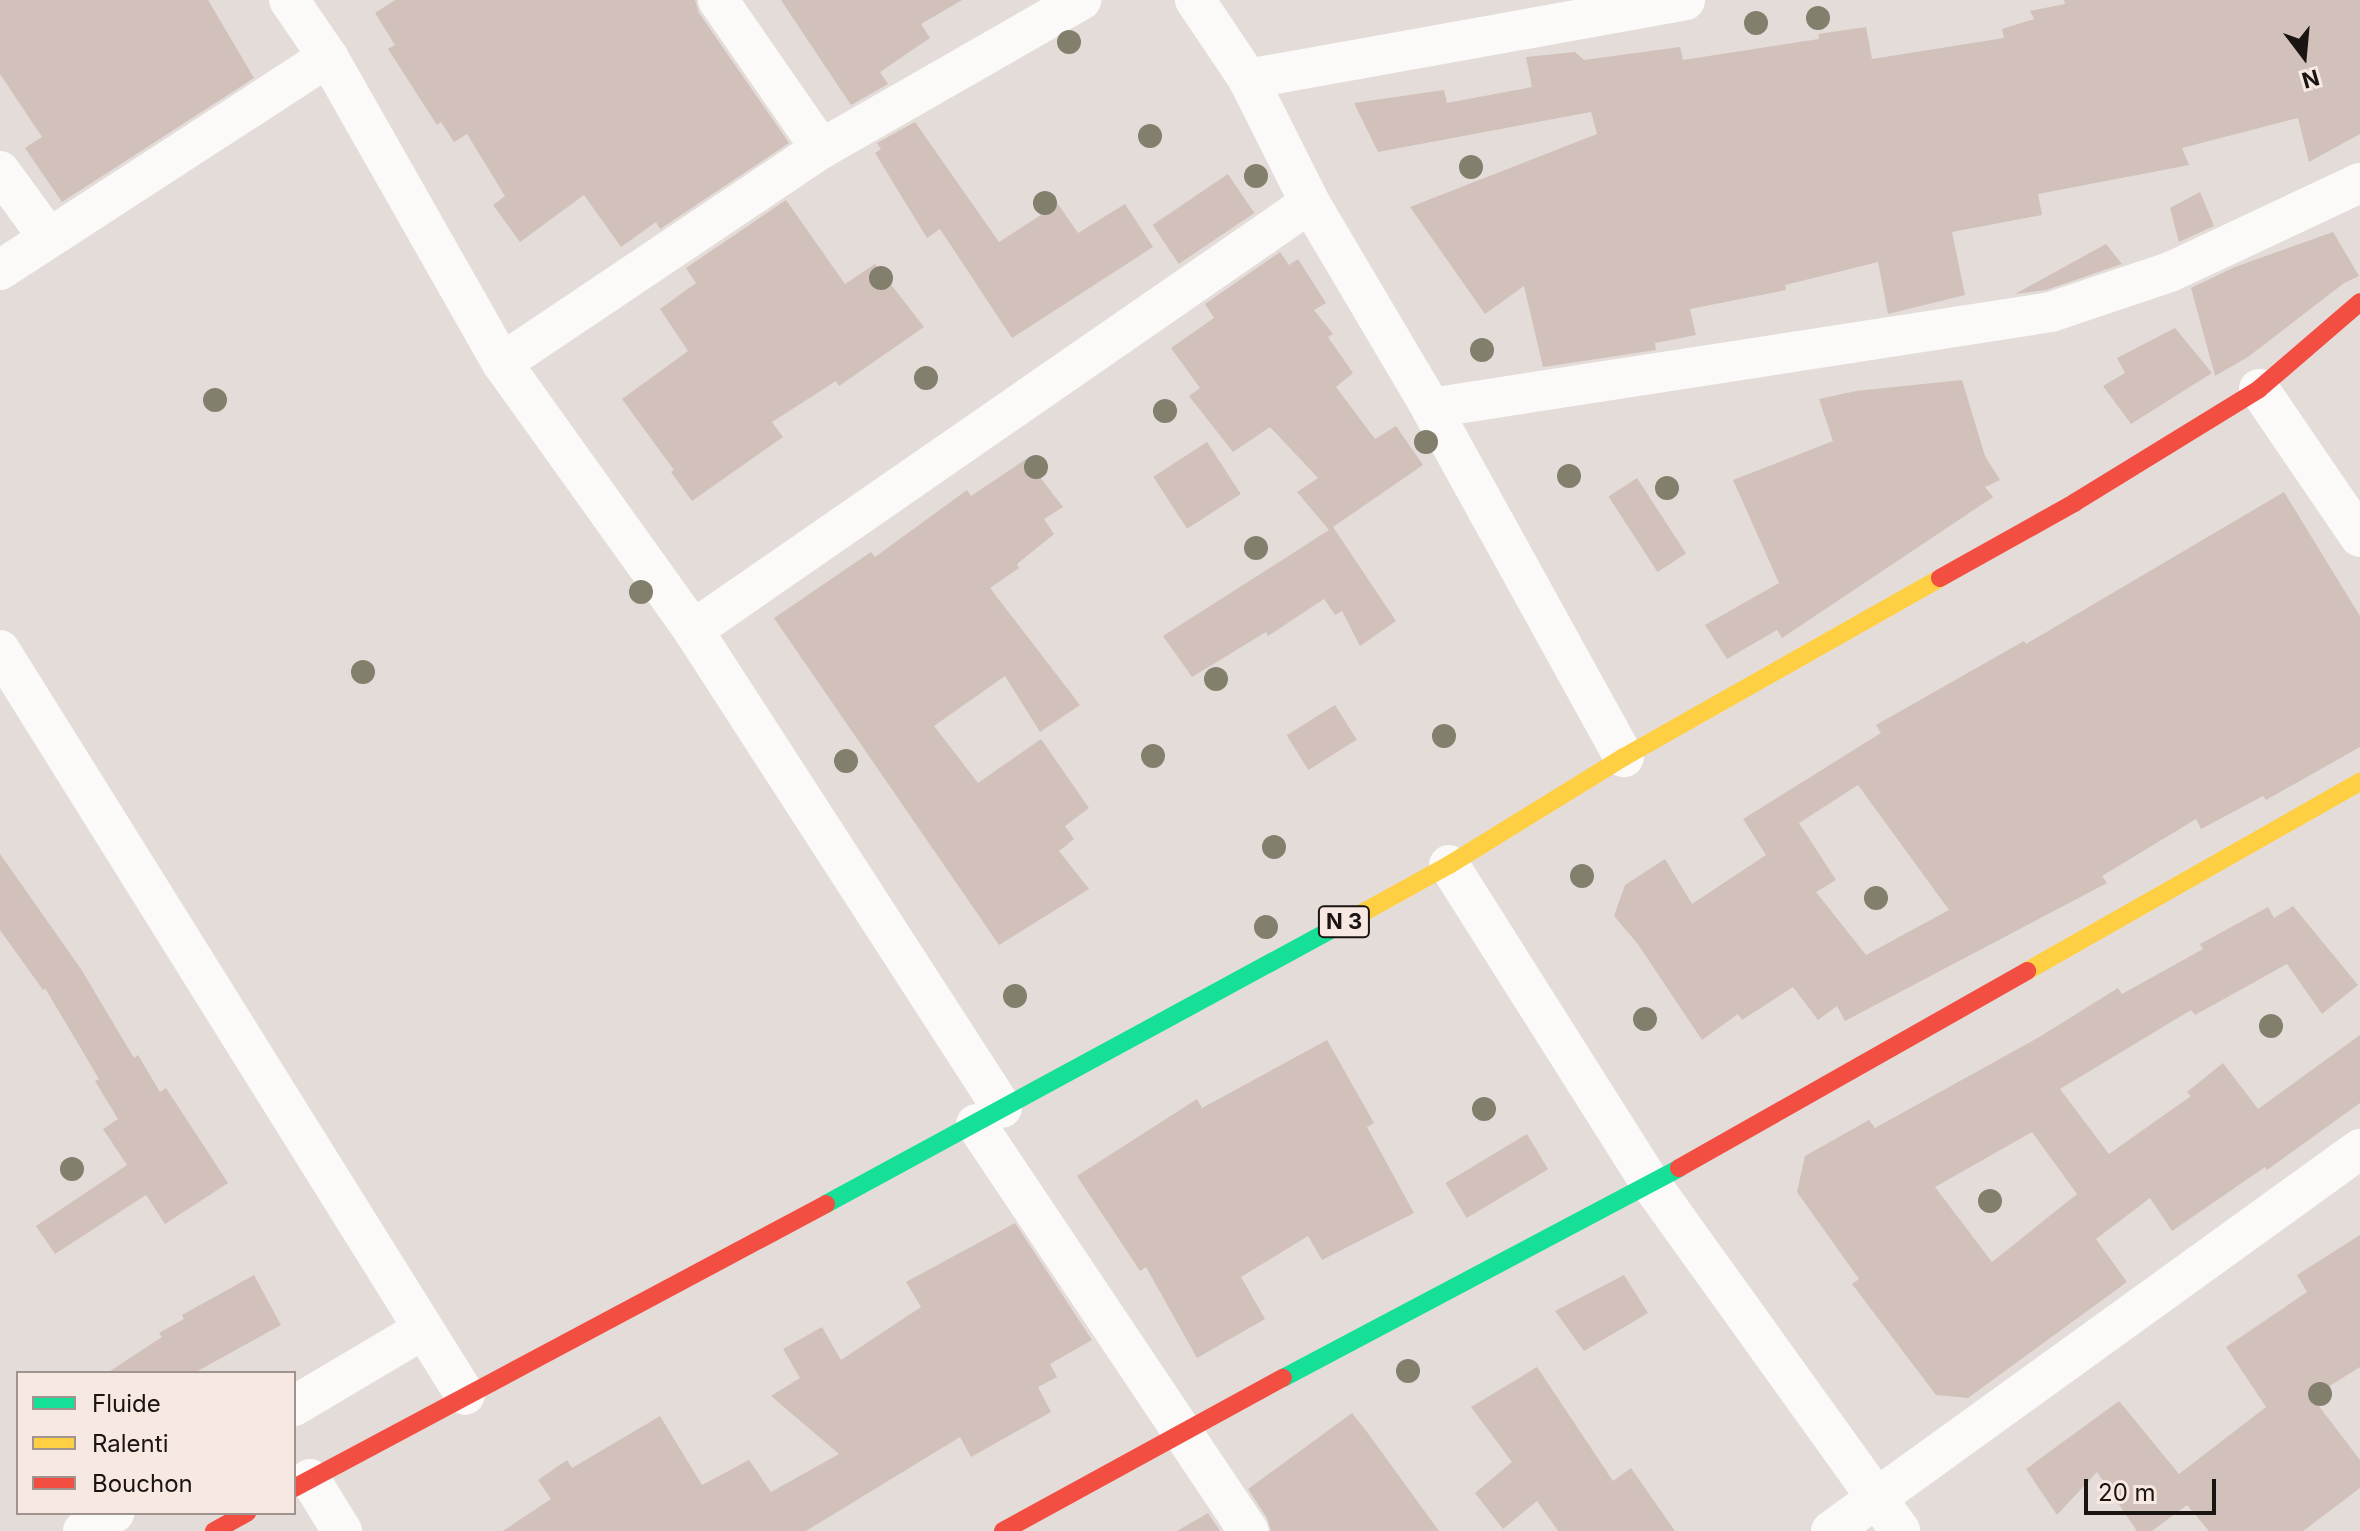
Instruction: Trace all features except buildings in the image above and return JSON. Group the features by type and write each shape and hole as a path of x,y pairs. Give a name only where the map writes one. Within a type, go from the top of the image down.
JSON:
{"main road":[{"name":"N 3","path":"302,1483 989,1116 1449,865 1624,757 2074,503 2259,389 2360,302"},
{"path":"1003,1531 1182,1432 1651,1184 2360,782"},
{"path":"214,1531 243,1515"}],"street":[{"path":"289,0 328,57 502,363 693,630 1182,1432 1248,1531"},
{"path":"718,0 821,149"},
{"path":"502,363 821,149 1081,0"},
{"path":"1195,0 1248,79 1310,203 1431,408 1624,757"},
{"path":"1248,79 1685,0"},
{"path":"0,270 328,57"},
{"path":"0,171 48,237"},
{"path":"1431,408 2051,312 2170,272 2360,183"},
{"path":"693,630 1310,203"},
{"path":"2259,389 2360,537"},
{"path":"0,650 465,1395"},
{"path":"1449,865 1651,1184 1900,1531"},
{"path":"1831,1531 2360,1149"},
{"path":"296,1405 422,1330"},
{"path":"302,1483 342,1531"},
{"path":"83,1531 111,1515"}],"traffic: fast":[{"path":"826,1204 1362,913"},
{"path":"1283,1378 1679,1168"}],"traffic: slow":[{"path":"1362,913 1449,865 1624,757 1940,578"},
{"path":"2027,971 2360,782"}],"traffic: jam":[{"path":"1940,578 2074,503 2259,389 2360,302"},
{"path":"1679,1168 2027,971"},
{"path":"296,1487 826,1204"},
{"path":"1003,1531 1283,1378"},
{"path":"214,1531 243,1515"}]}
